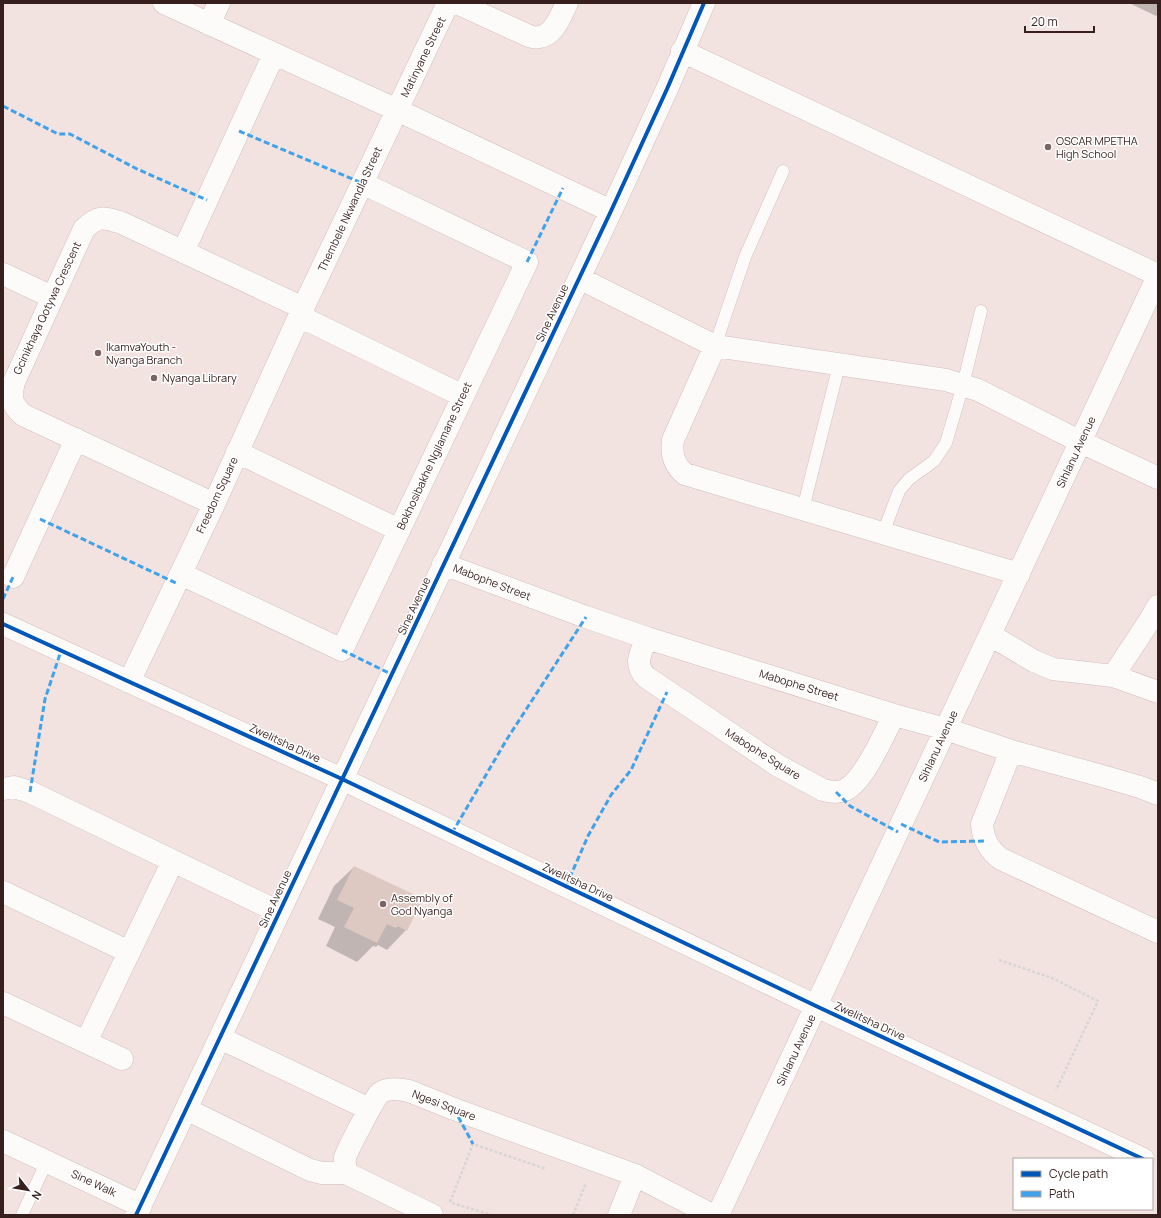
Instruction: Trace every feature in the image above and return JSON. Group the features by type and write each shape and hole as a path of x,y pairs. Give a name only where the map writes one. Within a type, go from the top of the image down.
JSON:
{"street":[{"path":"164,3 397,110 610,211"},
{"path":"209,24 219,3"},
{"name":"Matinyane Street","path":"397,110 448,3"},
{"path":"457,3 529,36 540,37 549,32 557,23 567,3"},
{"name":"Sine Avenue","path":"139,1210 579,278 667,88 682,50 704,3"},
{"path":"682,50 1158,276"},
{"path":"183,252 274,54"},
{"name":"Thembele Nkwandla Street","path":"301,312 397,110"},
{"name":"Bokhosibakhe Ngilamane Street","path":"181,574 342,650 527,262 362,183"},
{"name":"Gcinikhaya Qotywa Crescent","path":"214,504 23,415 16,409 12,401 11,393 14,382 84,229 92,221 100,218 122,223 183,252 463,396"},
{"path":"3,274 52,297"},
{"name":"Sihlanu Avenue","path":"718,1215 1158,276"},
{"path":"579,278 715,346 946,380 978,390 1081,442 1158,478"},
{"name":"Freedom Square","path":"129,682 214,504 301,312"},
{"path":"715,346 673,440 672,456 679,469 692,477 1019,574"},
{"path":"13,577 76,439"},
{"path":"237,452 399,530"},
{"name":"Mabophe Street","path":"443,564 647,638 894,715 946,729 1011,751 1102,776 1158,794"},
{"path":"1113,676 1158,606"},
{"name":"Zwelitsha Drive","path":"3,624 342,780 816,1006 1141,1158"},
{"path":"990,635 1034,661 1053,669 1113,676 1158,692"},
{"name":"Mabophe Square","path":"647,638 639,659 641,673 646,678 777,765 823,790 832,792 843,791 856,781 866,767 894,715"},
{"path":"1011,751 982,824 982,833 990,849 1001,859 1158,932"},
{"path":"3,789 14,787 30,792 280,912"},
{"path":"86,1042 173,861"},
{"path":"3,892 129,952"},
{"path":"3,1003 122,1060"},
{"path":"220,1038 369,1109"},
{"name":"Ngesi Square","path":"346,1174 345,1158 369,1109 379,1093 390,1089 402,1090 635,1175 712,1215"},
{"path":"186,1109 310,1170 322,1173 346,1174 429,1214"},
{"name":"Sine Walk","path":"3,1141 47,1161 139,1210"},
{"path":"619,1215 635,1175"}],"lane":[{"path":"715,346 745,257 783,171"},
{"path":"883,533 899,491 909,479 934,461 946,443 963,385 981,311"},
{"path":"803,509 839,365"},
{"path":"22,1215 47,1161"}],"path":[{"path":"999,960 1052,978 1098,1001 1056,1090"},
{"path":"429,1214 450,1202 474,1144 549,1170"},
{"path":"579,1180 586,1183 593,1182"},
{"path":"574,1215 586,1183"},
{"path":"450,1202 492,1215"}],"building":[{"name":"Assembly of God Nyanga","path":"354,866 413,894 412,896 422,901 407,931 398,926 396,928 387,924 377,943 344,927 354,908 337,900"}],"marked path":[{"path":"3,106 58,134 70,134 137,169 207,200"},
{"path":"239,131 362,183"},
{"path":"527,262 563,188"},
{"path":"40,519 176,583"},
{"path":"3,599 13,577"},
{"path":"452,833 507,739 586,617"},
{"path":"342,650 391,674"},
{"path":"30,792 45,699 61,651"},
{"path":"566,886 588,836 611,795 631,770 667,692"},
{"path":"836,792 850,806 898,832"},
{"path":"901,824 939,842 985,841"},
{"path":"454,1109 473,1144"}],"cycle path":[{"path":"136,1215 611,211 667,89 704,3"},
{"path":"3,624 342,779 816,1006 1141,1158"}],"place":[{"name":"OSCAR MPETHA High School","path":"1048,147"},
{"name":"IkamvaYouth - Nyanga Branch","path":"98,353"},
{"name":"Nyanga Library","path":"154,378"},
{"name":"Assembly of God Nyanga","path":"383,904"}]}
